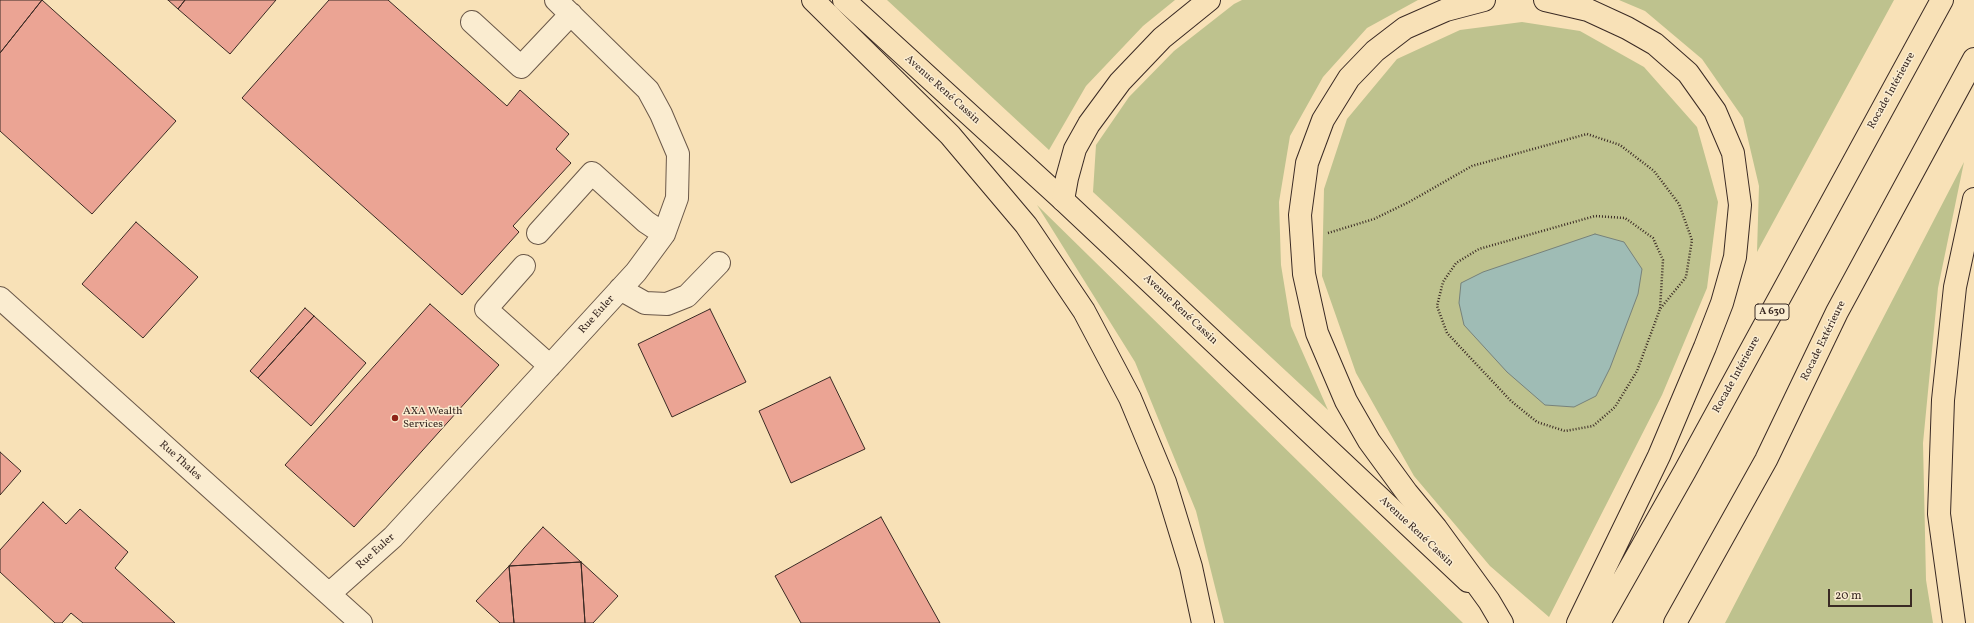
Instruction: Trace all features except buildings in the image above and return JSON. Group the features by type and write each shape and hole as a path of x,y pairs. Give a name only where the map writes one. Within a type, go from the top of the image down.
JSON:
{"main road":[{"path":"813,0 914,98 955,141 1026,225 1084,311 1130,398 1165,482 1191,567 1203,623"},
{"name":"Avenue René Cassin","path":"844,0 1063,200 1513,623"},
{"path":"1063,200 1075,149 1098,112 1120,82 1162,38 1209,0"},
{"path":"1484,0 1446,10 1405,28 1375,51 1348,78 1323,120 1307,163 1300,215 1304,274 1317,333 1346,401 1369,441 1407,493 1436,528 1489,601 1502,623"},
{"path":"1545,0 1588,10 1627,28 1655,44 1688,73 1716,111 1733,154 1740,205 1735,256 1722,303 1706,347 1659,456 1578,623"},
{"name":"Rocade Intérieure","path":"1599,623 1692,458 1942,0"},
{"name":"Rocade Extérieure","path":"1676,623 1766,460 1837,312 1974,59"},
{"path":"1954,623 1939,514 1943,400 1955,287 1974,199"}],"street":[{"path":"472,22 521,67 563,7"},
{"name":"Rue Euler","path":"329,594 393,537 636,272 664,234 677,198 678,154 661,114 648,90 563,7"},
{"path":"538,233 592,173 646,222 664,234"},
{"path":"620,289 644,303 667,304 687,296 719,262"},
{"path":"524,266 486,309 550,366"},
{"name":"Rue Thales","path":"0,298 361,623"}],"path":[{"path":"1302,240 1374,219 1409,202 1472,166 1587,134 1620,145 1654,171 1679,204 1692,240 1686,277 1660,309 1637,371 1615,407 1593,426 1565,431 1537,422 1512,401 1448,333 1437,306 1443,282 1456,263 1479,249 1595,216 1625,218 1653,238 1663,260 1660,309"}],"green space":[{"path":"887,0 1175,0 1143,26 1086,86 1049,150"},
{"path":"1242,0 1418,0 1367,28 1323,77 1290,136 1279,202 1281,265 1291,326 1328,410 1093,192 1096,145 1129,97 1174,51 1234,4"},
{"path":"1619,0 1894,0 1757,252 1759,186 1743,118 1702,59 1645,11"},
{"path":"1522,22 1580,31 1644,67 1697,127 1718,202 1707,288 1662,395 1549,617 1490,566 1414,476 1356,373 1322,276 1324,189 1347,119 1397,59 1460,30"},
{"path":"1964,162 1938,288 1923,443 1926,580 1933,623 1725,623"},
{"path":"1037,205 1463,623 1224,623 1196,511 1135,362"}],"water":[{"path":"1595,234 1624,242 1642,269 1638,294 1610,368 1596,396 1574,407 1545,405 1507,372 1464,325 1459,303 1461,283 1483,272"}],"place":[{"name":"AXA Wealth Services","path":"395,418"}]}
